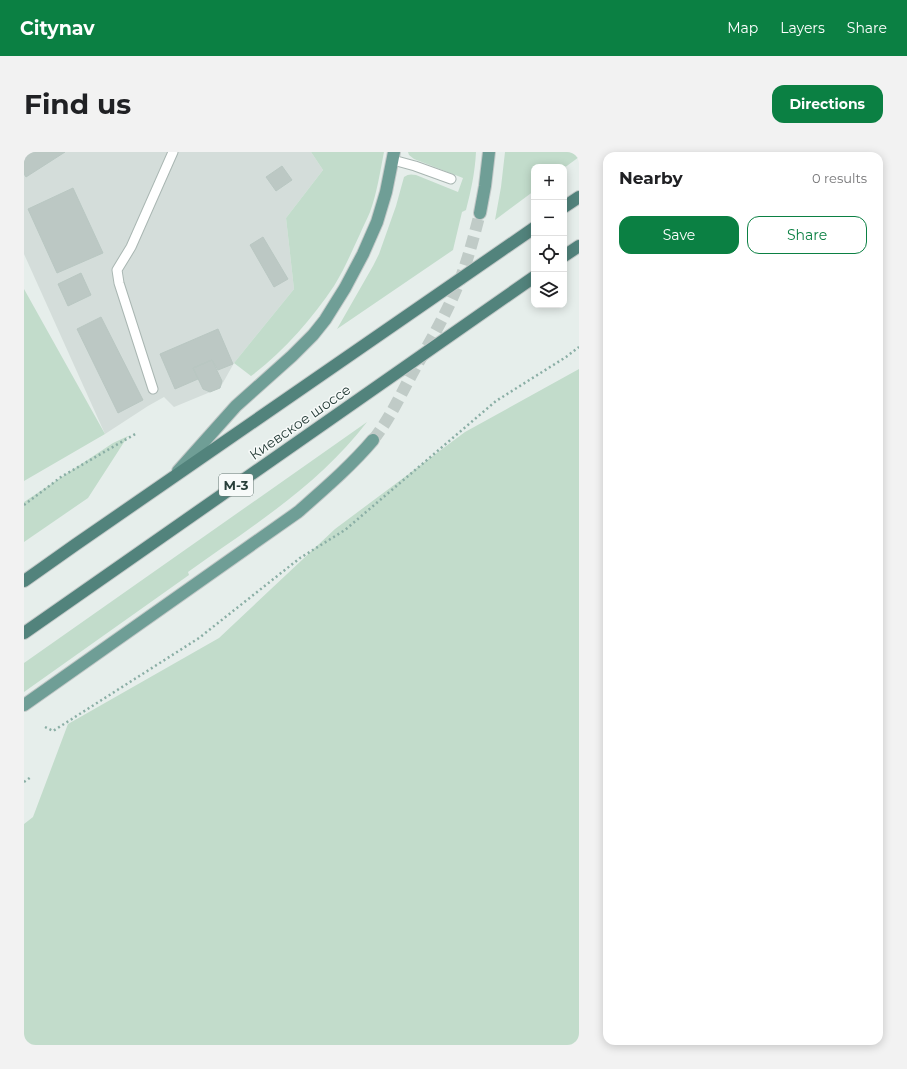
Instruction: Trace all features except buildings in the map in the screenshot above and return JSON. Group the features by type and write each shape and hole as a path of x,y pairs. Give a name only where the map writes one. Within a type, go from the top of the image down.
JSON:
{"highway":[{"path":"567,205 579,197"},
{"name":"Киевское шоссе","path":"24,581 531,230"},
{"path":"567,254 579,246"},
{"name":"Киевское шоссе","path":"24,633 531,279"}],"main road":[{"path":"480,213 489,152"},
{"path":"172,478 230,412 292,356 313,335 325,320 345,288 363,254 377,222 393,156"},
{"path":"24,705 298,512 354,461 373,440"}],"lane":[{"path":"153,389 117,270 131,247 173,152"},
{"path":"393,156 451,179"}],"path":[{"path":"45,727 53,731 199,638 300,558 345,530 496,401 566,357 579,347"},
{"path":"24,504 61,477 137,433"},
{"path":"24,782 31,776"}],"shaded area":[{"path":"24,152 311,152 323,170 286,218 294,289 234,363 220,388 174,407 164,397 105,434 24,254"}],"green space":[{"path":"311,152 384,152 375,197 370,212 345,267 334,286 316,311 286,346 251,376 234,363 294,289 286,218 323,170"},
{"path":"408,152 476,152 470,196 466,210 462,212 453,250 337,329 379,254 396,206 404,177 410,174 416,175 458,192 463,178 414,159"},
{"path":"505,152 579,152 579,157 567,166 567,164 531,164 531,193 495,220"},
{"path":"24,289 105,434 24,481"},
{"path":"579,369 579,1045 24,1045 24,824 33,817 68,724 219,638 335,529 465,432"},
{"path":"367,422 328,466 283,504 188,572 189,575 24,692 24,663"},
{"path":"128,436 88,498 24,542 24,502 113,443"}],"tunnel":[{"path":"373,440 394,408 435,333 459,283 480,213"}]}
